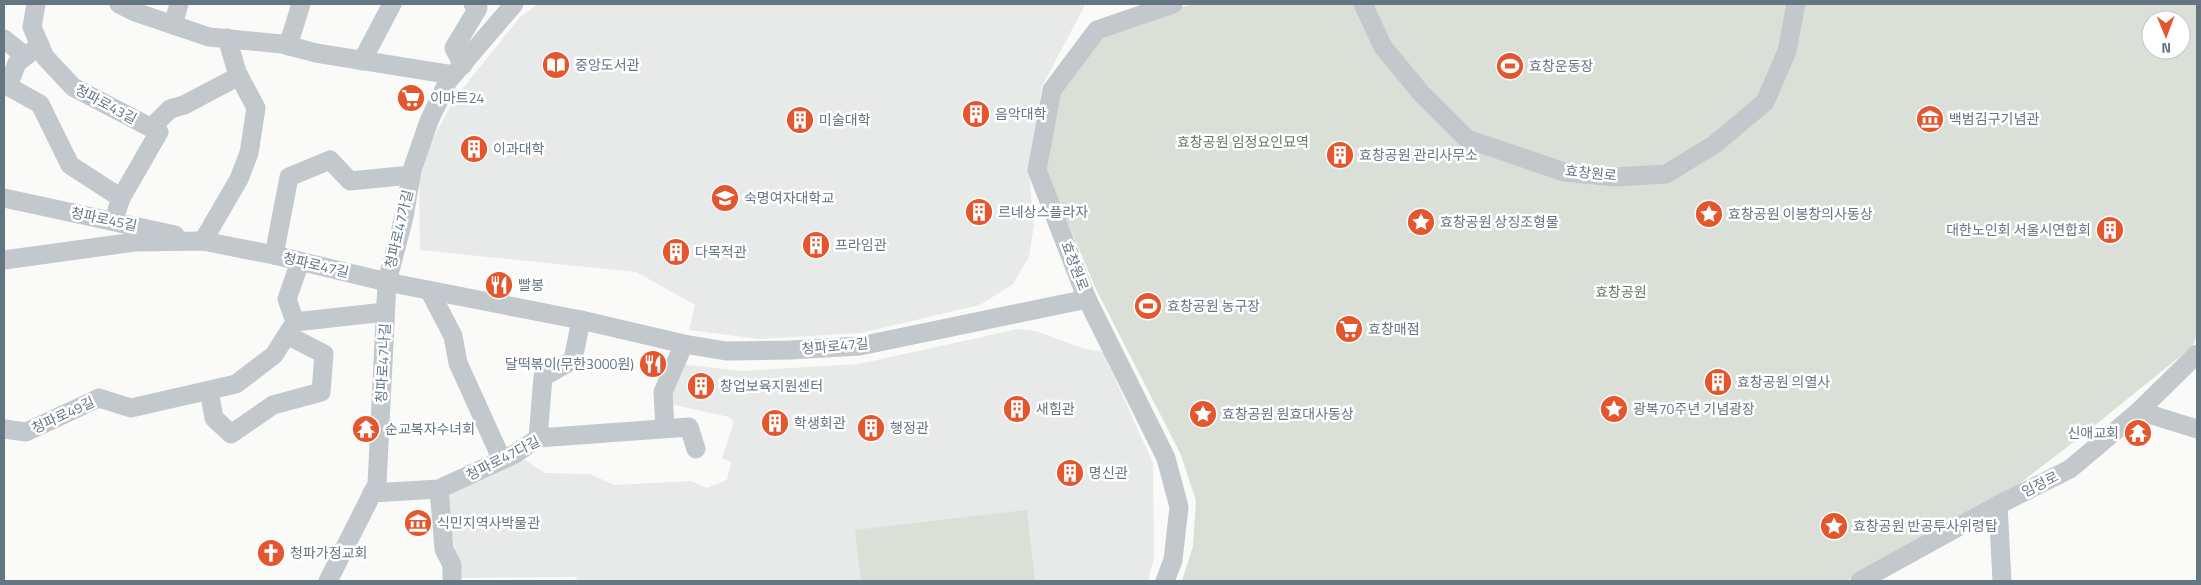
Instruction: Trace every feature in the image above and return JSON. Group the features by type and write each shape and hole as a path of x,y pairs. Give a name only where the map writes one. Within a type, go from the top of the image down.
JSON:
{"street":[{"name":"청파로43길","path":"36,4 32,27 45,57 73,87 159,132 121,198"},
{"path":"119,4 135,12 209,37 288,46 316,54 362,61 458,70 454,48 478,8 473,4"},
{"path":"172,25 179,4"},
{"path":"288,46 301,4"},
{"path":"362,61 392,4"},
{"name":"청파로47가길","path":"387,282 404,217 411,175 429,121 448,81 514,4"},
{"name":"효창원로","path":"1165,581 1173,560 1180,507 1166,458 1088,299 1037,170 1052,90 1097,30 1173,4"},
{"name":"효창원로","path":"1363,4 1383,47 1421,93 1466,139 1564,172 1615,177 1666,174 1715,144 1765,102 1786,51 1796,4"},
{"path":"4,38 25,56"},
{"path":"203,241 239,179 249,153 256,108 239,76 227,38"},
{"path":"40,45 17,63 6,85 40,104 70,165 121,198 114,220"},
{"path":"151,128 170,109 184,105 239,76"},
{"name":"청파로47가길","path":"274,255 289,177 330,160 350,180 411,175"},
{"name":"청파로45길","path":"4,198 114,220 203,241"},
{"name":"청파로47길","path":"4,260 134,242 203,241 274,255 387,282 581,320 684,344 726,351 860,346 1088,299"},
{"path":"209,391 214,418 231,434 273,405 321,392 324,354 291,328 287,299 300,262"},
{"name":"청파로47나길","path":"328,581 376,484 387,282"},
{"path":"429,290 453,336 458,363 502,460"},
{"path":"291,328 385,312"},
{"path":"538,438 543,377 573,360 581,320"},
{"name":"청파로49길","path":"4,429 26,432 99,398 130,408 236,384 274,355 291,328"},
{"path":"665,428 663,392 684,344"},
{"name":"임정로","path":"1860,581 1998,505 2070,469 2139,411 2197,354"},
{"path":"2139,411 2197,429"},
{"name":"청파로47다길","path":"372,493 438,489 515,454 538,438 689,427 696,449"},
{"path":"438,489 444,549 452,565 452,581"},
{"path":"1998,505 2002,581"}],"shaded area":[{"name":"숙명여자대학교","path":"538,4 1084,4 1042,86 1029,171 1034,225 1029,257 1013,284 980,305 861,333 759,339 689,330 695,305 636,272 420,250 419,164 455,98 520,17"},
{"path":"1018,329 1036,331 1085,349 1103,352 1153,463 1154,558 1148,581 578,581 576,577 461,578 444,495 519,456 545,473 590,474 614,485 691,481 707,488 727,480 731,462 722,458 734,422 729,417 666,403 678,364 742,371 859,364"}],"green space":[{"name":"효창공원","path":"1195,4 2197,4 2197,334 2193,346 1997,501 1846,581 1182,581 1193,546 1196,501 1181,455 1096,289 1045,169 1059,92 1101,36 1169,10"},
{"path":"1027,510 1035,581 861,581 855,530"}],"place":[{"name":"중앙도서관","path":"556,65"},
{"name":"효창운동장","path":"1510,66"},
{"name":"이마트24","path":"411,98"},
{"name":"음악대학","path":"976,114"},
{"name":"백범김구기념관","path":"1930,119"},
{"name":"미술대학","path":"800,120"},
{"name":"이과대학","path":"474,149"},
{"name":"효창공원 관리사무소","path":"1340,155"},
{"name":"숙명여자대학교","path":"725,198"},
{"name":"르네상스플라자","path":"979,212"},
{"name":"효창공원 이봉창의사동상","path":"1709,214"},
{"name":"효창공원 상징조형물","path":"1421,222"},
{"name":"대한노인회 서울시연합회","path":"2110,230"},
{"name":"프라임관","path":"816,245"},
{"name":"다목적관","path":"676,252"},
{"name":"빨봉","path":"499,285"},
{"name":"효창공원 농구장","path":"1148,306"},
{"name":"효창매점","path":"1349,329"},
{"name":"달떡볶이(무한3000원)","path":"653,364"},
{"name":"효창공원 의열사","path":"1718,382"},
{"name":"창업보육지원센터","path":"701,386"},
{"name":"새힘관","path":"1017,409"},
{"name":"광복70주년 기념광장","path":"1614,409"},
{"name":"효창공원 원효대사동상","path":"1203,414"},
{"name":"학생회관","path":"775,423"},
{"name":"행정관","path":"871,428"},
{"name":"순교복자수녀회","path":"366,429"},
{"name":"신애교회","path":"2138,433"},
{"name":"명신관","path":"1070,473"},
{"name":"식민지역사박물관","path":"418,523"},
{"name":"효창공원 반공투사위령탑","path":"1834,526"},
{"name":"청파가정교회","path":"271,553"}],"park label":[{"name":"효창공원 임정요인묘역","path":"1243,142"}]}
